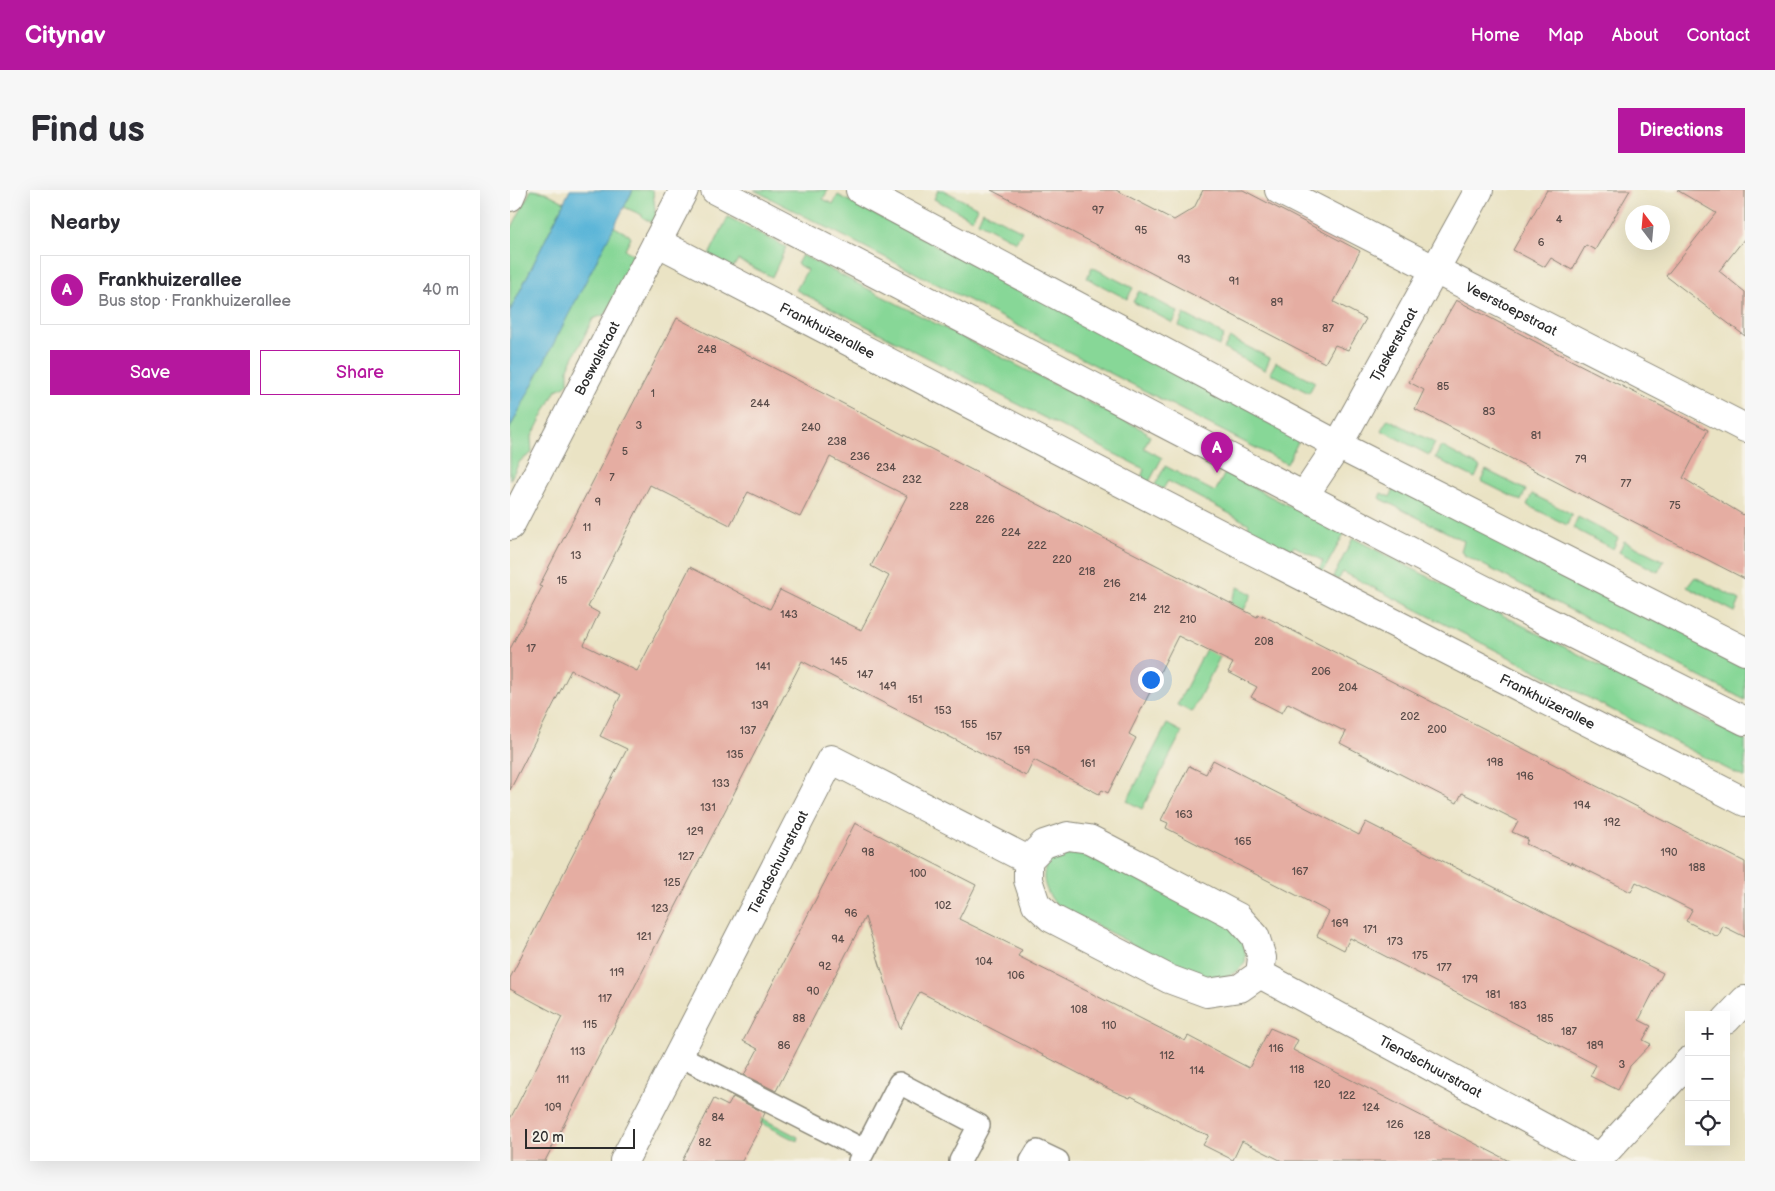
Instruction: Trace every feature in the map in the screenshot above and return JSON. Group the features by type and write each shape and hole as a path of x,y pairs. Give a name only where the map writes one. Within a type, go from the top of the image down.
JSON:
{"street":[{"path":"510,197 514,190"},
{"name":"Boswalstraat","path":"510,526 684,190"},
{"path":"715,190 1479,588 1745,721"},
{"path":"860,190 1338,445 1745,651"},
{"name":"Veerstoepstraat","path":"1279,190 1745,428"},
{"name":"Tjaskerstraat","path":"1304,496 1338,445 1479,190"},
{"name":"Frankhuizerallee","path":"657,242 1233,541 1745,802"},
{"name":"Tiendschuurstraat","path":"624,1161 831,759 1028,860"},
{"path":"1068,836 1089,839 1238,917 1256,936 1262,958 1260,974 1240,988 1207,992 1169,979 1051,918 1036,904 1028,880 1028,860 1044,844 1068,836"},
{"name":"Tiendschuurstraat","path":"1260,974 1599,1159"},
{"path":"1730,1016 1745,1000"},
{"path":"1599,1159 1685,1065"}],"lane":[{"path":"678,1055 862,1156 899,1083 979,1124 960,1161"},
{"path":"1031,1161 1037,1151 1058,1161"}],"green space":[{"path":"531,190 545,192 564,202 510,311 510,231"},
{"path":"633,190 653,190 656,221 654,224 642,217 642,215 624,207"},
{"path":"754,190 828,190 823,199 833,204 838,195 1302,434 1287,464"},
{"path":"938,190 943,190 978,208 972,219 934,199"},
{"path":"983,211 1022,231 1016,242 978,222"},
{"path":"728,217 786,247 772,277 738,260 732,269 709,255"},
{"path":"613,226 629,235 631,238 625,250 637,256 606,314 593,319 568,368 568,383 556,390 531,438 532,453 520,461 510,480 510,428"},
{"path":"802,255 1147,432 1146,434 1150,436 1144,448 1162,458 1149,482 1141,478 1144,469 796,290 807,270 797,264"},
{"path":"1092,267 1133,288 1127,299 1087,278"},
{"path":"1139,291 1178,312 1173,323 1133,302"},
{"path":"1184,314 1224,335 1219,346 1179,326"},
{"path":"1230,338 1270,358 1265,370 1224,349"},
{"path":"1276,362 1315,382 1309,393 1270,373"},
{"path":"1388,419 1435,443 1429,455 1381,430"},
{"path":"1441,446 1480,467 1475,478 1435,458"},
{"path":"1165,466 1215,492 1225,473 1344,534 1323,572 1319,570 1323,561 1294,546 1288,555 1246,532 1249,524 1168,481 1163,489 1155,485"},
{"path":"1486,470 1526,490 1521,501 1481,481"},
{"path":"1397,483 1745,662 1745,700 1464,555 1461,551 1464,541 1379,498 1381,493 1390,497"},
{"path":"1532,494 1572,514 1567,525 1527,505"},
{"path":"1578,517 1618,538 1613,549 1573,528"},
{"path":"1353,538 1745,740 1745,778 1343,572 1338,580 1333,577"},
{"path":"1624,541 1664,561 1658,572 1619,552"},
{"path":"1695,577 1740,600 1735,612 1687,587"},
{"path":"1238,587 1252,594 1192,712 1177,705"},
{"path":"1167,724 1182,732 1142,809 1127,801"},
{"path":"1068,849 1080,850 1230,926 1243,943 1245,963 1233,973 1221,978 1192,975 1057,905 1046,889 1044,873 1046,865 1051,859 1058,853"},
{"path":"746,1110 798,1137 797,1141 743,1114"}],"water":[{"path":"570,190 633,190 510,428 510,311"}],"building":[{"path":"991,190 1116,190 1174,220 1194,208 1203,190 1243,190 1360,251 1334,302 1366,319 1348,350 1335,345 1325,363"},
{"path":"1547,190 1630,190 1595,250 1586,245 1572,270 1551,258 1545,267 1513,250"},
{"path":"1677,190 1745,190 1745,238 1719,271 1745,292 1745,336 1666,276 1716,213"},
{"path":"1456,300 1708,430 1683,478 1745,516 1745,579 1415,409 1424,390 1409,382"},
{"path":"677,318 1257,617 1258,615 1262,617 1262,615 1745,862 1745,937 1723,926 1718,937 1686,921 1692,910 1636,882 1631,892 1571,862 1571,864 1526,844 1528,839 1512,832 1518,821 1462,793 1457,803 1406,777 1340,743 1346,732 1288,703 1282,713 1251,697 1257,687 1228,672 1233,663 1178,636 1129,734 1136,738 1108,793 1102,790 1099,794 1034,760 1026,776 802,661 545,1161 510,1161 510,1119 562,1017 510,989 510,978 627,749 600,736 621,695 571,670 510,790 510,649 542,587 539,586","holes":["830,457 907,496 871,566 889,576 861,630 780,590 770,609 690,567 637,671 584,645 599,613 588,607 650,485 730,525 748,492 800,517"]},
{"path":"1213,760 1359,835 1366,822 1663,973 1639,1020 1651,1026 1643,1040 1651,1044 1630,1066 1618,1090 1590,1076 1596,1065 1350,938 1344,950 1317,936 1329,912 1166,828 1168,823 1161,820 1189,766 1206,774"},
{"path":"855,823 976,885 959,919 1022,950 1018,956 1185,1041 1188,1036 1249,1068 1270,1028 1298,1040 1293,1050 1509,1161 1282,1161 1242,1141 1233,1160 1203,1145 1209,1135 1197,1131 1131,1096 1130,1098 1113,1091 920,992 900,1029 865,917 776,1091 744,1075 758,1049 743,1041"},
{"path":"733,1097 765,1113 760,1123 762,1124 742,1161 682,1161 714,1099 728,1106"}],"place":[{"name":"Frankhuizerallee","path":"1217,473"}]}
